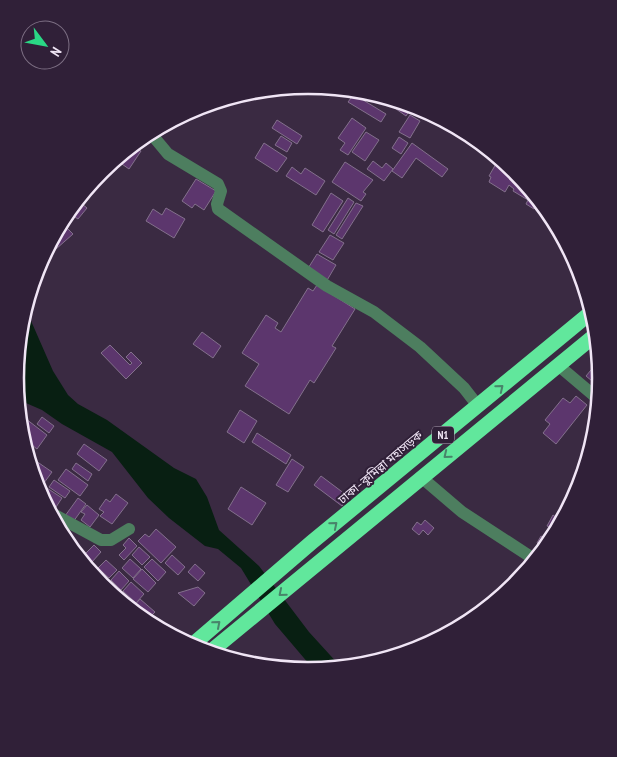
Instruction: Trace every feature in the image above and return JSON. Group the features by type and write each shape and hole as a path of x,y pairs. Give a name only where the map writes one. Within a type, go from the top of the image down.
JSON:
{"highway":[{"name":"ঢাকা–কুমিল্লা মহাসড়ক","path":"197,641 586,316"},
{"name":"N1","path":"216,648 591,339"}],"street":[{"path":"155,139 168,154 218,184 221,191 217,204 218,209 327,286 374,312 420,347 464,388 478,406"},
{"path":"559,366 593,395"},
{"path":"421,477 462,512 530,557"},
{"path":"60,518 101,540 111,540 129,529"}],"shaded area":[{"path":"30,319 53,371 68,395 78,404 107,420 174,468 196,479 207,497 219,530 259,566 309,632 336,662 308,663 275,624 241,568 218,549 205,546 169,518 148,498 112,452 62,424 42,410 25,402 24,360"}],"building":[{"path":"352,97 364,99 386,114 381,122 348,102"},
{"path":"393,107 408,112 406,116"},
{"path":"410,115 420,121 410,138 399,132"},
{"path":"352,118 366,128 348,155 340,150 345,143 338,138"},
{"path":"277,120 302,136 297,144 272,128"},
{"path":"366,132 379,140 365,161 352,152"},
{"path":"281,136 292,143 287,152 275,145"},
{"path":"399,137 408,143 401,154 392,148"},
{"path":"264,143 287,158 277,172 255,158"},
{"path":"412,143 448,169 442,177 416,158 402,178 392,171"},
{"path":"139,150 141,151 129,169 121,164"},
{"path":"373,161 382,168 386,163 393,169 384,181 367,169"},
{"path":"345,162 373,180 363,192 366,194 361,201 332,182"},
{"path":"496,164 523,191 535,207 534,209 526,204 528,200 513,191 514,189 509,185 505,192 489,182 491,177 489,176"},
{"path":"292,167 301,174 305,168 325,181 316,195 286,176"},
{"path":"196,179 216,191 204,210 195,204 192,208 182,201"},
{"path":"331,193 343,201 323,232 312,225"},
{"path":"348,198 354,202 334,234 328,230"},
{"path":"356,203 363,206 342,239 336,235"},
{"path":"83,205 87,208 78,219 74,217"},
{"path":"166,208 185,219 174,238 146,221 153,209 162,215"},
{"path":"67,228 73,234 55,248"},
{"path":"330,235 344,243 333,260 319,252"},
{"path":"317,254 336,265 326,282 307,270"},
{"path":"317,285 355,309 332,346 336,348 314,383 310,380 289,414 245,386 259,364 242,353 266,315 278,323 275,328 281,332 308,288 313,291"},
{"path":"202,332 221,346 213,358 193,344"},
{"path":"110,345 130,365 132,363 126,357 131,352 142,363 126,379 101,353"},
{"path":"593,368 593,382 586,376"},
{"path":"576,396 587,405 556,444 543,433 550,424 545,420 563,398 570,403"},
{"path":"240,410 257,421 244,443 227,432"},
{"path":"42,417 54,426 49,433 37,424"},
{"path":"27,419 47,435 37,449 31,445"},
{"path":"257,433 291,455 286,464 252,442"},
{"path":"84,444 107,460 99,471 77,454"},
{"path":"292,459 304,467 288,492 276,485"},
{"path":"36,461 52,472 44,483"},
{"path":"76,463 92,474 88,481 72,469"},
{"path":"66,469 88,485 80,496 58,480"},
{"path":"321,476 349,497 342,506 314,485"},
{"path":"54,480 70,491 65,498 49,487"},
{"path":"241,487 266,503 252,525 228,509"},
{"path":"47,488 62,498 55,508 53,504"},
{"path":"116,494 128,503 112,524 100,516 104,512 99,509 106,499 110,502"},
{"path":"78,498 86,504 73,522 65,516"},
{"path":"87,505 99,515 90,527 81,520 85,514 81,512"},
{"path":"553,515 557,518 551,528 547,526"},
{"path":"425,520 434,528 428,535 423,530 419,535 412,529 417,522 421,525"},
{"path":"156,529 176,547 161,563 138,541 145,534 149,537"},
{"path":"541,536 544,538 540,544 537,543"},
{"path":"129,538 137,546 124,560 119,555 126,548 123,545"},
{"path":"94,545 101,552 91,563 85,554"},
{"path":"139,547 150,557 142,565 132,555"},
{"path":"172,555 185,567 178,575 165,563"},
{"path":"130,559 141,569 133,578 122,568"},
{"path":"152,559 166,572 158,581 144,567"},
{"path":"106,560 117,570 109,578 98,568"},
{"path":"195,564 205,573 198,581 188,572"},
{"path":"142,569 156,583 148,592 133,579"},
{"path":"119,571 129,581 121,590 111,580"},
{"path":"131,582 144,594 136,603 123,591"},
{"path":"198,587 205,593 194,606 178,593"},
{"path":"140,599 155,612 151,616 135,604"}]}
